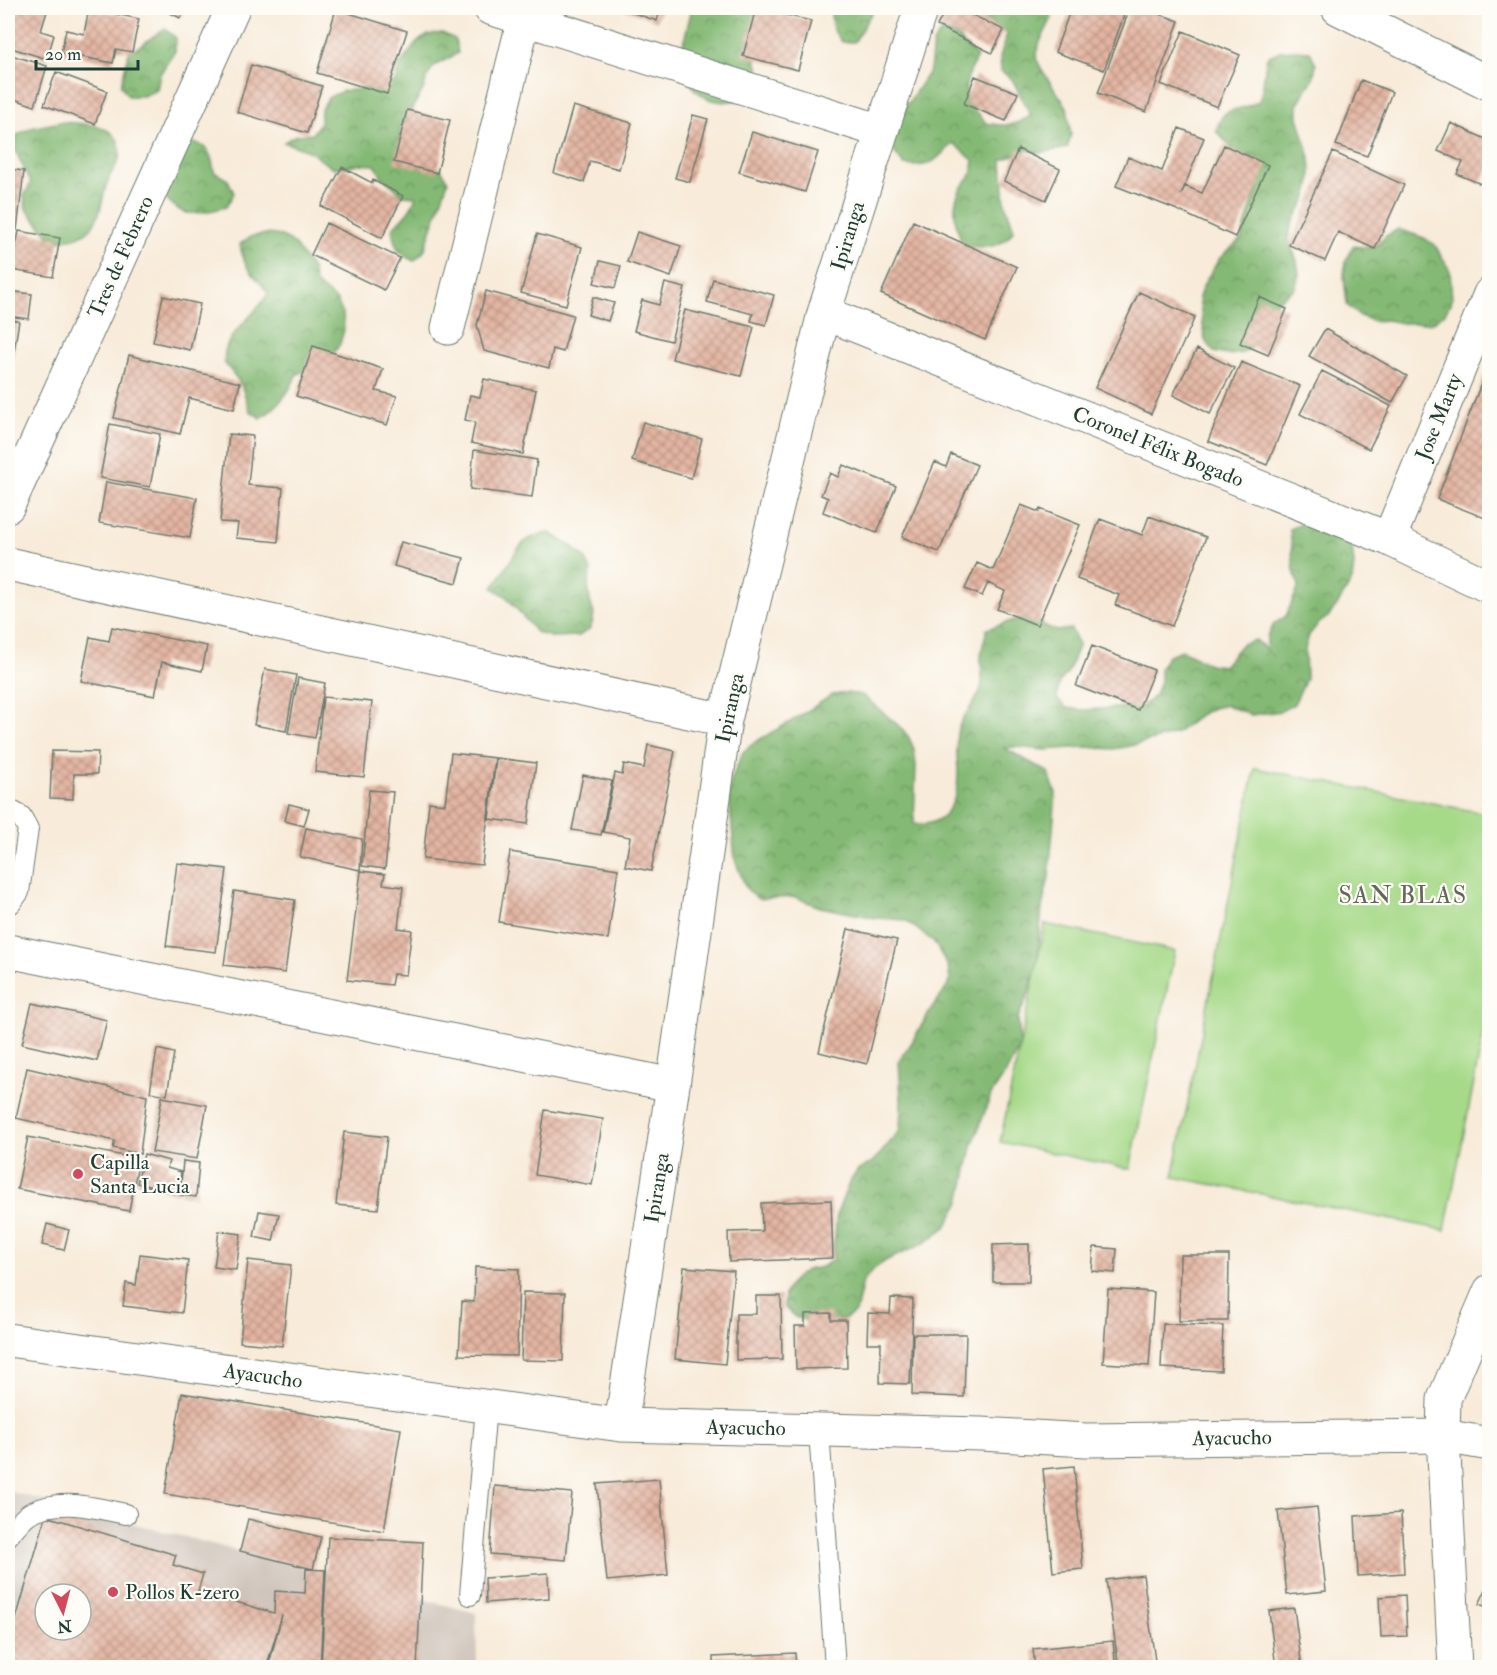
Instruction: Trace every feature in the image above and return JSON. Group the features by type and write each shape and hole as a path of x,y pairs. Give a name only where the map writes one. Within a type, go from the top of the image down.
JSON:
{"street":[{"name":"Tres de Febrero","path":"8,506 233,8"},
{"path":"490,8 881,131"},
{"name":"Ipiranga","path":"621,1425 726,720 824,313 921,8"},
{"path":"1338,8 1490,84"},
{"path":"448,328 524,19"},
{"name":"Jose Marty","path":"1389,539 1490,294"},
{"name":"Coronel Félix Bogado","path":"824,313 1389,539 1490,587"},
{"path":"8,564 726,720"},
{"path":"8,951 673,1084"},
{"path":"1455,1668 1443,1436 1444,1399 1490,1291"},
{"name":"Ayacucho","path":"8,1340 621,1425 981,1434 1086,1440 1443,1436 1490,1444"}],"lane":[{"path":"8,809 21,816 28,829 19,892 8,903"},
{"path":"470,1595 486,1407"},
{"path":"819,1430 835,1668"},
{"path":"8,1536 28,1514 50,1506 77,1504 126,1514"}],"shaded area":[{"path":"8,1491 476,1613 477,1667 8,1667"}],"green space":[{"path":"692,8 768,8 752,52 758,66 760,82 738,100 723,102 708,99 695,90 688,81 681,53"},
{"path":"830,8 876,8 854,42 842,42 833,30"},
{"path":"968,8 1050,8 1052,18 1039,44 1036,58 1067,107 1071,135 1067,148 1039,153 1027,150 1002,160 1005,203 1014,230 998,245 985,247 963,244 955,215 958,194 971,175 974,161 953,143 932,162 921,166 904,165 895,153 891,140 895,123 930,70 933,43 942,31 956,36 977,57 968,78 966,95 968,102 986,123 1009,125 1031,116 1012,79 1001,71 1000,57 1007,33"},
{"path":"165,29 176,38 175,51 160,74 157,90 143,96 128,96 121,85 129,52"},
{"path":"442,33 455,39 458,53 434,66 423,90 400,128 399,156 441,169 448,181 424,251 414,261 398,249 392,229 409,210 416,196 403,195 382,177 375,165 361,164 334,168 311,152 284,142 296,135 312,134 320,123 321,109 329,97 343,91 382,87 395,82 398,67 417,42 428,35"},
{"path":"1280,51 1310,51 1316,65 1313,79 1298,103 1298,117 1310,158 1311,173 1306,199 1292,224 1288,238 1297,261 1299,275 1295,288 1272,305 1255,345 1242,353 1228,355 1214,352 1205,340 1199,297 1219,259 1241,239 1259,183 1260,170 1251,157 1236,152 1216,131 1223,115 1259,101 1267,57"},
{"path":"60,122 106,129 117,139 120,154 107,182 98,216 91,228 78,237 53,241 26,209 24,196 31,183 15,150 17,135 31,128"},
{"path":"177,141 193,142 208,151 214,172 228,180 234,193 226,207 204,212 183,212 160,192"},
{"path":"1398,229 1424,238 1435,245 1450,271 1452,300 1445,313 1431,323 1374,321 1360,316 1347,305 1345,263 1353,246 1375,248 1386,236"},
{"path":"267,234 282,236 295,245 312,269 315,283 337,301 343,314 344,330 340,344 332,356 296,375 282,399 261,418 250,411 241,384 224,362 225,350 229,341 268,293 247,266 240,244 252,236"},
{"path":"1303,522 1351,537 1354,565 1352,580 1338,604 1309,635 1305,649 1306,679 1294,704 1281,711 1251,715 1226,705 1213,708 1201,714 1178,732 1113,749 1004,748 1048,772 1056,793 1049,877 1042,907 1037,965 1018,1018 1020,1046 991,1095 972,1147 960,1202 946,1227 923,1244 887,1260 874,1269 863,1281 856,1312 845,1319 808,1321 795,1317 784,1307 785,1293 793,1280 806,1270 822,1267 833,1259 837,1213 849,1183 857,1171 871,1163 900,1130 899,1060 950,981 948,966 934,942 905,920 876,918 820,907 795,897 758,899 746,888 735,860 729,794 731,780 743,752 755,742 832,695 848,693 862,695 908,736 914,749 916,765 914,824 934,822 948,811 955,794 958,774 957,733 961,721 981,688 981,656 987,629 1014,620 1029,618 1056,631 1071,629 1079,644 1068,672 1059,683 1057,699 1067,708 1084,710 1143,706 1155,695 1160,681 1160,668 1168,655 1182,650 1209,664 1223,666 1242,644 1256,640 1267,650 1267,637 1274,624 1286,616 1299,586 1294,571 1290,529"},
{"path":"550,533 585,558 591,571 588,585 594,614 591,628 579,636 551,637 536,632 506,596 493,588 513,556 525,542 535,536"},
{"path":"1255,768 1489,814 1489,1005 1445,1230 1173,1177"},
{"path":"1045,924 1175,951 1130,1169 1000,1142"}],"building":[{"path":"8,8 48,8 41,31 54,35 47,59 8,47"},
{"path":"89,8 139,19 132,52 116,49 113,63 61,53 66,30 84,34"},
{"path":"161,8 186,8 180,18"},
{"path":"623,8 661,8 657,21"},
{"path":"756,8 811,21 798,70 743,56"},
{"path":"946,8 958,8 1004,30 992,53 937,26"},
{"path":"1071,8 1126,10 1104,70 1055,52"},
{"path":"1130,8 1143,8 1179,21 1146,112 1098,93"},
{"path":"336,9 407,31 387,94 317,73"},
{"path":"1183,31 1240,55 1217,107 1161,84"},
{"path":"8,54 47,66 35,106 8,97"},
{"path":"251,65 322,86 307,133 237,112"},
{"path":"56,72 107,91 95,124 44,105"},
{"path":"975,76 1018,93 1006,121 964,104"},
{"path":"1361,80 1392,92 1367,156 1336,145"},
{"path":"573,106 632,123 619,169 590,161 584,182 554,173"},
{"path":"407,110 450,120 437,173 394,162"},
{"path":"693,115 708,119 690,182 675,178"},
{"path":"1451,123 1490,141 1490,165 1481,184 1457,174 1463,162 1438,151"},
{"path":"1179,128 1204,138 1181,195 1185,186 1202,193 1224,145 1268,165 1235,237 1175,209 1116,186 1128,157 1162,171"},
{"path":"752,132 818,152 805,192 739,172"},
{"path":"1018,149 1060,169 1046,200 1004,181"},
{"path":"1333,152 1404,185 1375,249 1338,232 1325,261 1289,245"},
{"path":"342,167 403,196 382,238 321,206"},
{"path":"8,169 24,171 17,230 8,229"},
{"path":"913,221 1017,267 985,340 881,294"},
{"path":"326,223 400,258 384,290 311,255"},
{"path":"19,231 60,238 53,277 11,270"},
{"path":"637,232 681,246 671,277 627,262"},
{"path":"537,234 582,247 566,305 521,293"},
{"path":"600,261 621,266 615,288 594,283"},
{"path":"713,279 774,295 766,325 751,321 753,314 707,302"},
{"path":"665,283 685,288 671,341 634,331 642,300 659,305"},
{"path":"8,291 32,294 29,319 8,316"},
{"path":"486,291 573,315 563,352 553,349 549,368 484,351 477,325"},
{"path":"1139,292 1195,317 1151,414 1095,388"},
{"path":"163,296 200,304 190,350 153,342"},
{"path":"593,297 614,303 608,321 588,315"},
{"path":"1259,297 1287,309 1268,355 1240,343"},
{"path":"685,310 754,327 741,376 672,359"},
{"path":"8,319 19,321 11,369 8,368"},
{"path":"1325,329 1407,376 1392,403 1309,356"},
{"path":"313,346 383,369 376,391 397,396 387,425 296,396"},
{"path":"1197,349 1234,368 1210,414 1173,395"},
{"path":"129,355 240,383 234,409 189,398 180,434 114,418"},
{"path":"1241,362 1300,386 1267,465 1208,441"},
{"path":"1322,371 1391,406 1369,449 1300,414"},
{"path":"1484,376 1490,378 1490,520 1437,499"},
{"path":"484,379 536,390 523,454 471,443 475,422 465,420 470,395 480,397"},
{"path":"643,422 702,439 691,478 632,461"},
{"path":"110,424 160,434 150,487 100,478"},
{"path":"229,434 253,436 248,485 283,488 278,542 236,538 238,523 220,522"},
{"path":"474,450 537,460 532,497 470,489"},
{"path":"951,454 977,465 939,552 902,537 935,462 946,467"},
{"path":"843,465 896,486 877,533 823,512 828,498 821,495 830,473 838,477"},
{"path":"106,482 197,498 190,538 99,523"},
{"path":"1021,505 1039,512 1040,509 1080,525 1037,625 997,609 1005,591 988,583 982,596 965,589 977,563 993,570"},
{"path":"1149,516 1206,537 1172,626 1115,605 1119,595 1077,579 1100,519 1142,535"},
{"path":"401,542 464,558 457,583 394,566"},
{"path":"112,627 207,646 202,671 162,662 155,696 81,681 90,637 109,641"},
{"path":"1092,646 1154,670 1138,710 1076,686"},
{"path":"265,669 296,675 286,731 254,725"},
{"path":"298,678 325,683 315,738 288,733"},
{"path":"323,697 372,702 364,777 315,772"},
{"path":"648,745 675,751 651,871 625,866 630,837 603,832 615,773 622,775 624,764 644,768"},
{"path":"52,751 98,752 97,774 74,774 73,799 50,798"},
{"path":"451,753 495,758 482,865 423,859 429,802 445,804"},
{"path":"496,758 536,763 528,824 489,819"},
{"path":"583,775 612,781 601,835 572,830"},
{"path":"369,790 393,792 385,869 362,866"},
{"path":"289,804 309,809 304,826 285,821"},
{"path":"306,828 362,839 360,870 300,857"},
{"path":"510,852 618,869 608,939 499,922"},
{"path":"177,863 227,869 216,952 166,946"},
{"path":"361,871 385,874 383,884 403,887 398,928 412,930 406,975 393,974 391,985 347,980"},
{"path":"234,891 295,900 285,973 224,965"},
{"path":"848,929 897,940 867,1064 819,1052"},
{"path":"32,1003 107,1020 97,1061 22,1044"},
{"path":"157,1049 174,1053 167,1095 150,1092"},
{"path":"27,1068 147,1096 140,1154 113,1148 115,1141 16,1118"},
{"path":"162,1097 207,1105 197,1159 152,1152"},
{"path":"545,1110 603,1119 592,1185 535,1175"},
{"path":"344,1132 387,1137 378,1209 336,1205"},
{"name":"Capilla Santa Lucia","path":"28,1137 139,1159 129,1211 17,1189"},
{"path":"144,1154 169,1161 167,1168 181,1172 178,1194 137,1183"},
{"path":"183,1161 199,1163 196,1197 180,1195"},
{"path":"831,1200 833,1258 729,1262 728,1232 762,1231 761,1203"},
{"path":"259,1211 279,1214 273,1241 254,1237"},
{"path":"47,1224 69,1230 64,1250 42,1245"},
{"path":"219,1231 241,1234 236,1270 214,1267"},
{"path":"1029,1244 1029,1282 993,1282 993,1245"},
{"path":"1094,1247 1117,1249 1115,1273 1092,1271"},
{"path":"140,1254 188,1260 182,1313 123,1306 126,1283 136,1285"},
{"path":"1180,1255 1229,1255 1228,1321 1179,1321"},
{"path":"248,1260 291,1265 282,1346 240,1342"},
{"path":"475,1267 519,1269 517,1356 459,1355 462,1301 474,1302"},
{"path":"684,1267 734,1271 725,1364 675,1359"},
{"path":"1108,1289 1154,1292 1149,1366 1103,1363"},
{"path":"523,1292 565,1293 563,1361 521,1360"},
{"path":"756,1296 781,1296 782,1359 736,1360 736,1314 756,1314"},
{"path":"891,1298 913,1299 910,1384 880,1383 881,1343 867,1343 868,1313 890,1314"},
{"path":"831,1313 831,1320 846,1320 847,1368 796,1369 795,1326 805,1326 805,1314"},
{"path":"1163,1324 1223,1326 1221,1371 1161,1368"},
{"path":"913,1334 966,1334 964,1397 912,1395"},
{"path":"182,1393 401,1429 384,1531 165,1494"},
{"path":"1074,1466 1083,1569 1053,1572 1043,1469"},
{"path":"659,1479 668,1575 607,1581 597,1484"},
{"path":"495,1486 572,1493 566,1560 490,1554"},
{"path":"1317,1507 1326,1591 1287,1595 1278,1511"},
{"path":"1401,1513 1404,1573 1358,1576 1355,1516"},
{"name":"Pollos K-zero","path":"46,1516 176,1555 173,1565 203,1574 198,1591 274,1613 275,1591 305,1593 306,1569 325,1570 320,1668 268,1668 282,1615 266,1668 8,1668 8,1646"},
{"name":"Pollos K-zero","path":"248,1519 321,1537 313,1569 240,1551"},
{"path":"328,1537 423,1542 417,1668 321,1668"},
{"path":"548,1573 549,1598 486,1603 485,1578"},
{"path":"1143,1575 1156,1668 1119,1668 1106,1580"},
{"path":"1490,1581 1490,1608 1479,1604"},
{"path":"1405,1595 1407,1636 1381,1637 1379,1597"},
{"path":"1294,1608 1302,1668 1276,1668 1269,1611"},
{"path":"1113,1641 1116,1668 1035,1668 1033,1649"},
{"path":"795,1653 796,1668 713,1668 713,1657"}],"place":[{"name":"Capilla Santa Lucia","path":"78,1174"},
{"name":"Pollos K-zero","path":"113,1592"}],"district":[{"name":"SAN BLAS","path":"1403,895"}]}
